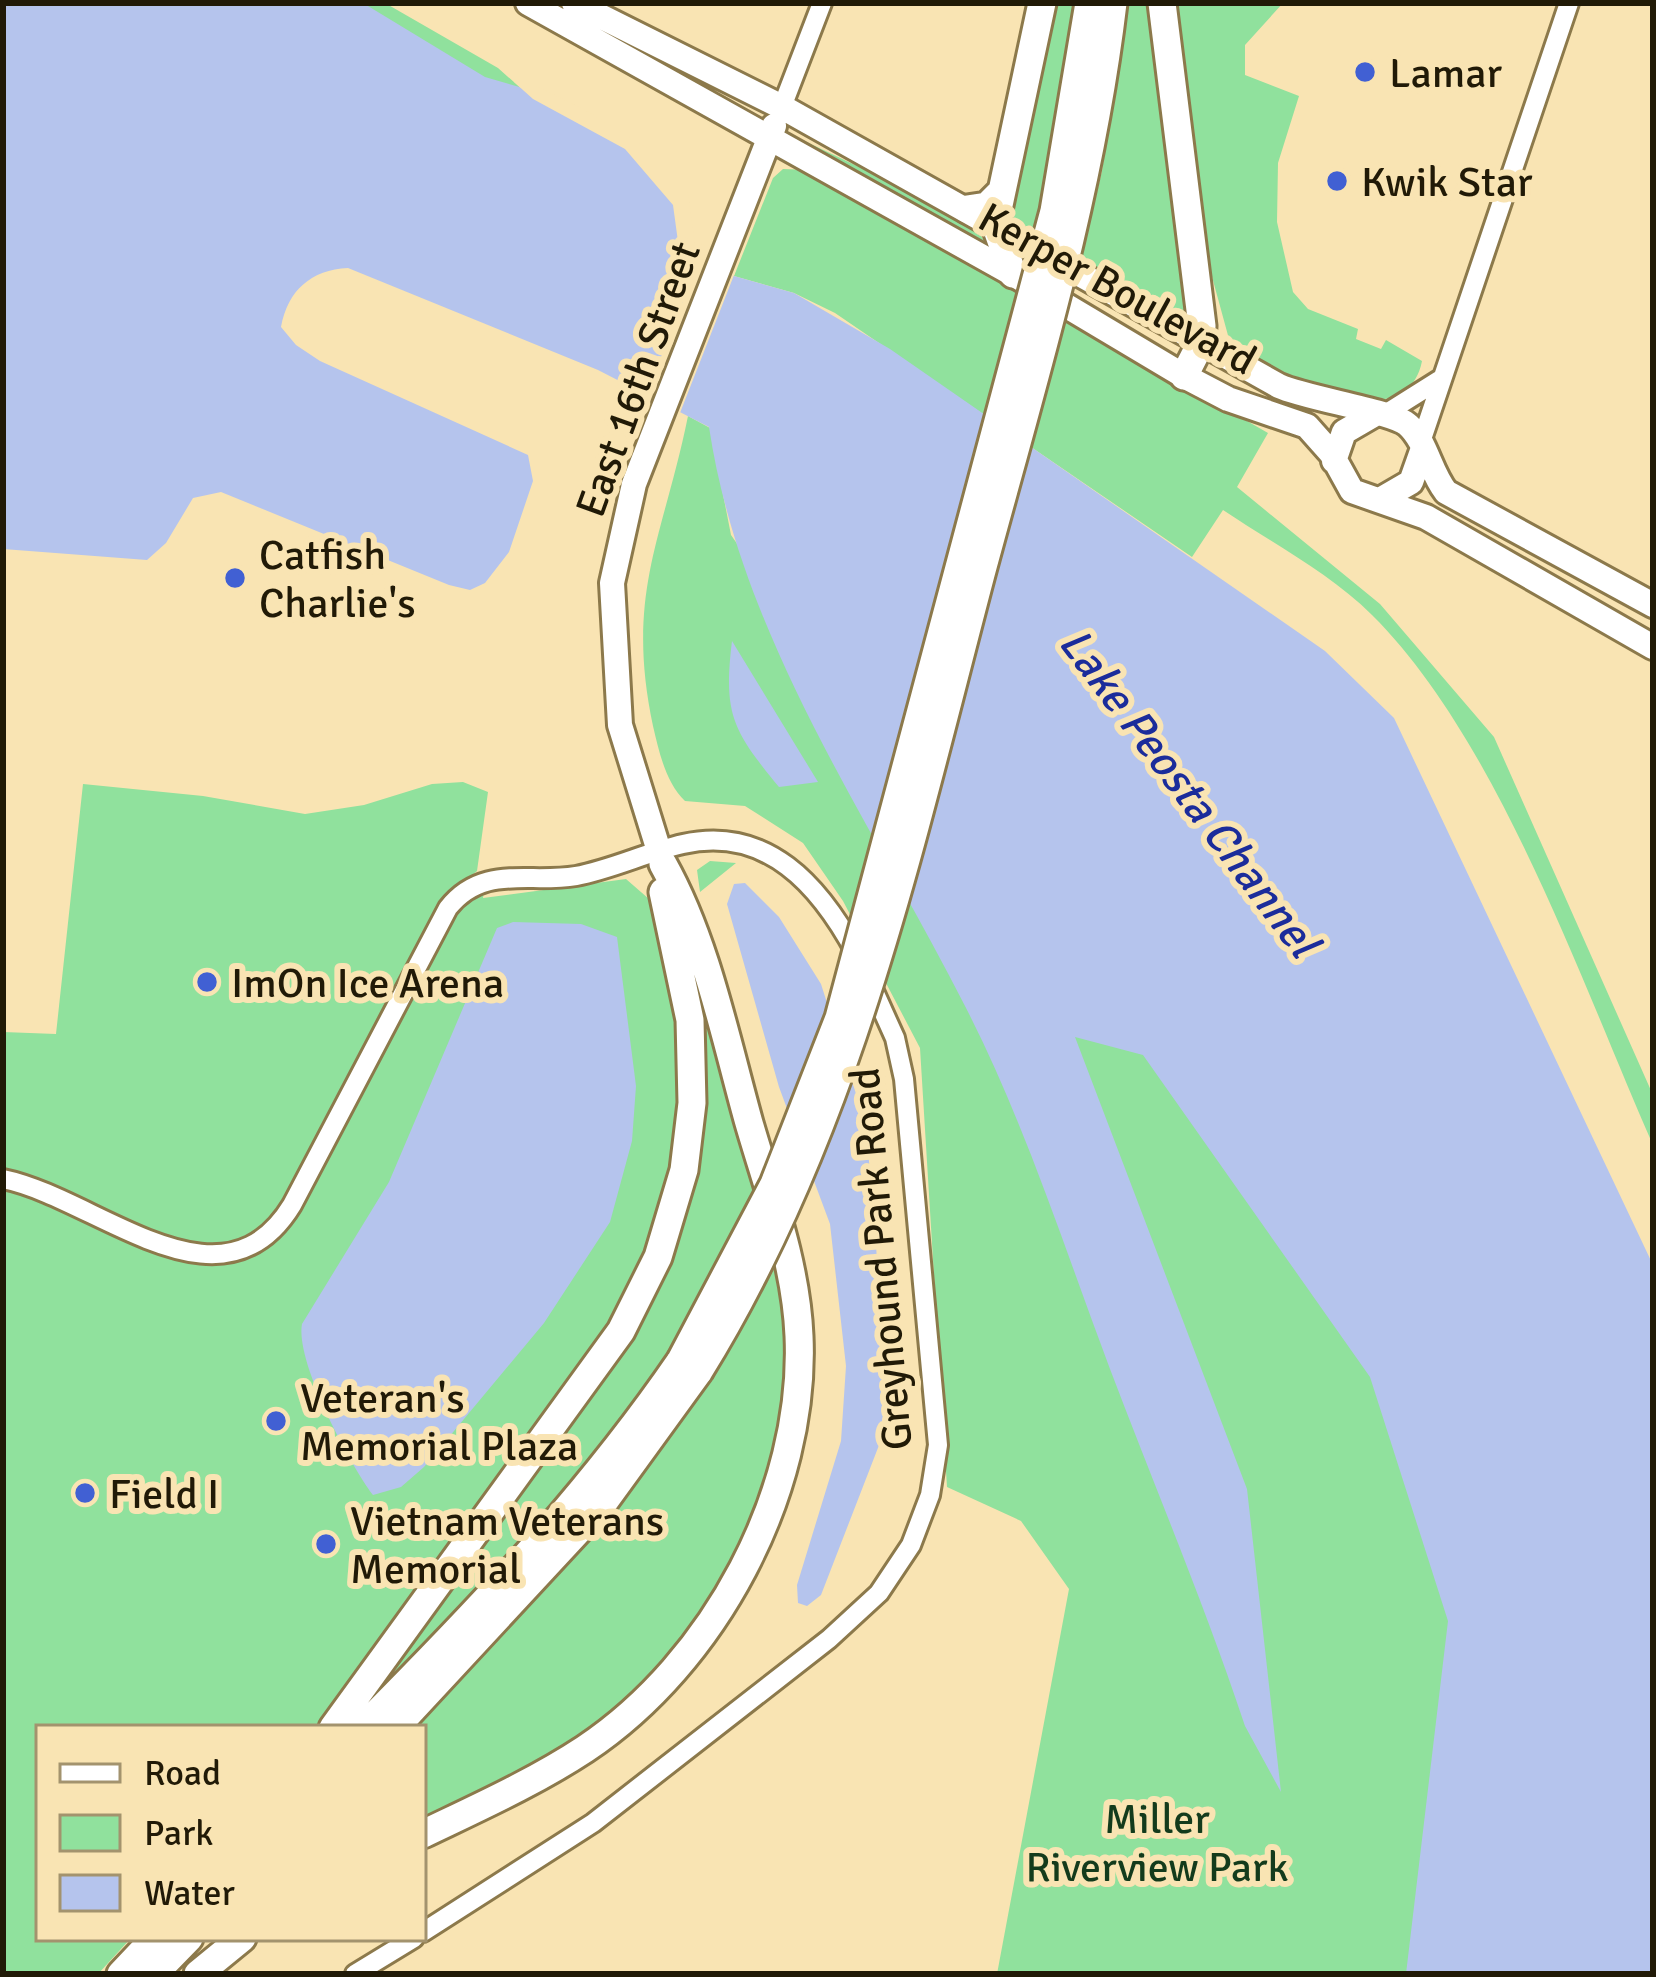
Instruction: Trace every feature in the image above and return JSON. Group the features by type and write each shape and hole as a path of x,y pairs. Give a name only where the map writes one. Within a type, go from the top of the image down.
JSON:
{"highway":[{"path":"1013,274 995,224 1042,3"},
{"path":"365,1725 545,1538 690,1365 774,1184 839,1018 1054,212 1089,3"},
{"path":"398,1725 602,1506 792,1199 858,1031 1075,226 1094,143 1113,3"},
{"path":"1162,3 1201,343 1184,376"},
{"path":"967,209 987,206 1002,191"},
{"path":"335,1725 610,1347 662,1245 686,1154 692,1057 683,977 663,899 660,858"},
{"path":"426,1832 585,1749 633,1711 681,1661 735,1582 781,1471 800,1337 790,1267 709,983 680,894 660,858"},
{"path":"121,1974 152,1941"},
{"path":"154,1974 186,1941"},
{"path":"198,1974 238,1941"}],"main road":[{"name":"Kerper Boulevard","path":"527,3 1013,274 1228,400 1307,426 1352,491 1426,518 1653,647"},
{"name":"Kerper Boulevard","path":"574,3 782,106 1302,397 1406,423 1432,474 1460,502 1516,526 1653,605"},
{"name":"East 16th Street","path":"660,858 620,724 613,665 612,583 622,528 654,431 782,106"},
{"path":"1334,460 1344,432 1380,414"},
{"path":"1380,500 1412,482 1421,446"}],"street":[{"name":"East 16th Street","path":"782,106 822,3"},
{"path":"1421,446 1569,3"},
{"path":"1380,414 1424,394 1442,376"},
{"name":"Greyhound Park Road","path":"3,1179 66,1198 196,1257 254,1245 292,1205 444,914 460,894 493,877 579,875 660,858 698,841 731,841 768,853 797,871 846,935 895,1038 911,1131 938,1445 930,1495 896,1571 857,1616 593,1823 426,1930"},
{"path":"355,1974 409,1941"}],"green space":[{"path":"350,3 385,3 498,68 533,99 509,94"},
{"path":"1051,3 1075,3 1054,154 1035,237 1009,219"},
{"path":"1128,3 1153,3 1188,321 1080,263 1102,171"},
{"path":"1172,3 1283,3 1245,45 1245,75 1299,96 1278,163 1277,222 1293,292 1308,309 1358,329 1356,339 1381,349 1386,340 1422,361 1411,386 1390,398 1332,395 1271,369 1229,339 1199,229"},
{"path":"796,137 971,220 988,247 810,151"},
{"path":"783,169 809,170 1268,433 1237,487 1380,604 1494,737 1653,1095 1653,1145 1566,939 1497,795 1417,667 1372,615 1319,572 1223,510 1192,557 835,313 794,293 734,276 773,178"},
{"name":"Miller Riverview Park","path":"688,416 710,428 731,535 1027,960 1283,1140 1469,1554 1432,1974 997,1974 1069,1589 1021,1521 947,1487 920,1048 843,901 803,843 745,806 685,801 661,756 645,680 645,602"},
{"path":"463,782 488,792 477,871 454,890 484,891 483,898 626,879 649,899 666,950 683,1050 678,1132 664,1203 627,1304 322,1725 36,1725 36,1941 128,1941 98,1974 3,1974 3,1032 56,1034 83,784 203,796 305,814 364,805 432,784"},
{"path":"710,861 736,863 700,892 697,870"},
{"path":"691,969 760,1184 679,1336 597,1459 508,1561 383,1689 379,1686 673,1247"},
{"path":"779,1260 786,1367 773,1466 737,1558 710,1603 646,1684 599,1728 426,1822 426,1725 417,1725 614,1508 741,1328"}],"water":[{"name":"Lake Peosta Channel","path":"3,3 363,3 485,77 530,90 614,131 675,184 691,255 734,276 794,293 890,349 1325,651 1394,718 1653,1265 1653,1974 1406,1974 1448,1621 1370,1377 1143,1055 1075,1037 1247,1489 1281,1792 1245,1726 1006,1095 965,1006 779,654 725,505 709,427 598,370 348,268 335,270 303,284 289,302 281,327 296,345 320,361 528,455 533,481 509,552 485,583 470,590 449,585 221,492 193,498 166,543 147,560 3,549"},
{"path":"732,641 818,782 779,787 751,751 731,705"},
{"path":"745,883 779,917 821,984 865,1122 873,1201 888,1422 821,1595 807,1606 798,1603 797,1585 841,1441 846,1366 830,1224 779,1087 727,904 734,884"},
{"path":"513,922 581,924 617,937 636,1086 632,1141 610,1222 544,1323 424,1467 401,1487 373,1495 338,1437 315,1386 302,1324 389,1182 497,928"}],"pier":[{"path":"514,82 532,84 585,110 646,147 688,193 696,252 736,270 678,418 644,400 694,273 679,249 673,205 625,149 533,99"}],"place":[{"name":"Lamar","path":"1365,72"},
{"name":"Kwik Star","path":"1337,181"},
{"name":"Catfish Charlie's","path":"235,578"},
{"name":"ImOn Ice Arena","path":"207,982"},
{"name":"Veteran's Memorial Plaza","path":"276,1421"},
{"name":"Field I","path":"85,1493"},
{"name":"Vietnam Veterans Memorial","path":"326,1544"}]}
